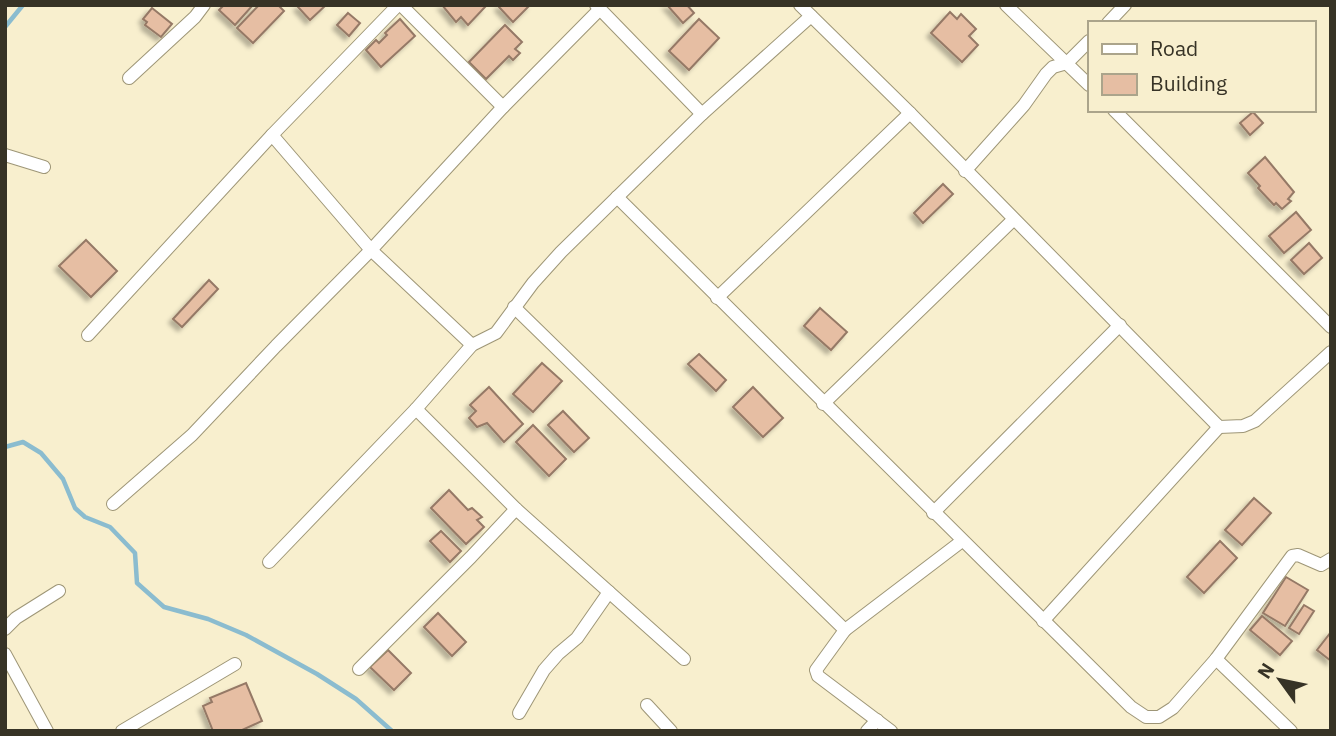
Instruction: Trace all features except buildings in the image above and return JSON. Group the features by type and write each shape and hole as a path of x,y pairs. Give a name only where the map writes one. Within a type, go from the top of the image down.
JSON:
{"street":[{"path":"129,78 195,17 204,5"},
{"path":"88,335 272,135 399,5 503,107"},
{"path":"800,5 1219,427"},
{"path":"1006,5 1088,84"},
{"path":"1110,21 1125,5"},
{"path":"113,504 192,435 371,250 598,7 702,114"},
{"path":"269,562 416,409 472,345 496,333 514,307 561,252 702,114 811,16"},
{"path":"965,171 1024,105 1045,74 1053,67 1067,63 1088,42"},
{"path":"1116,112 1331,327"},
{"path":"717,298 910,113"},
{"path":"272,135 371,250 472,345"},
{"path":"5,155 44,167"},
{"path":"617,197 1131,708 1146,717 1159,717 1173,708 1216,659 1292,556 1298,555 1321,565 1331,559"},
{"path":"823,404 1013,219"},
{"path":"514,307 845,630"},
{"path":"933,513 1120,325"},
{"path":"1043,621 1219,427 1243,426 1255,421 1331,352"},
{"path":"416,409 516,509 684,659"},
{"path":"359,669 516,509"},
{"path":"891,731 816,673 818,667 845,630 962,541"},
{"path":"5,629 16,618 60,590"},
{"path":"519,713 544,670 558,653 577,639 609,592"},
{"path":"5,654 47,731"},
{"path":"1216,659 1291,731"},
{"path":"125,730 235,664"},
{"path":"647,705 671,731"},
{"path":"867,731 877,719"}],"waterway":[{"path":"5,27 23,5"},
{"path":"5,447 23,442 41,453 63,479 75,508 85,517 110,527 135,553 137,583 164,607 208,619 246,635 356,699 392,731"}]}
